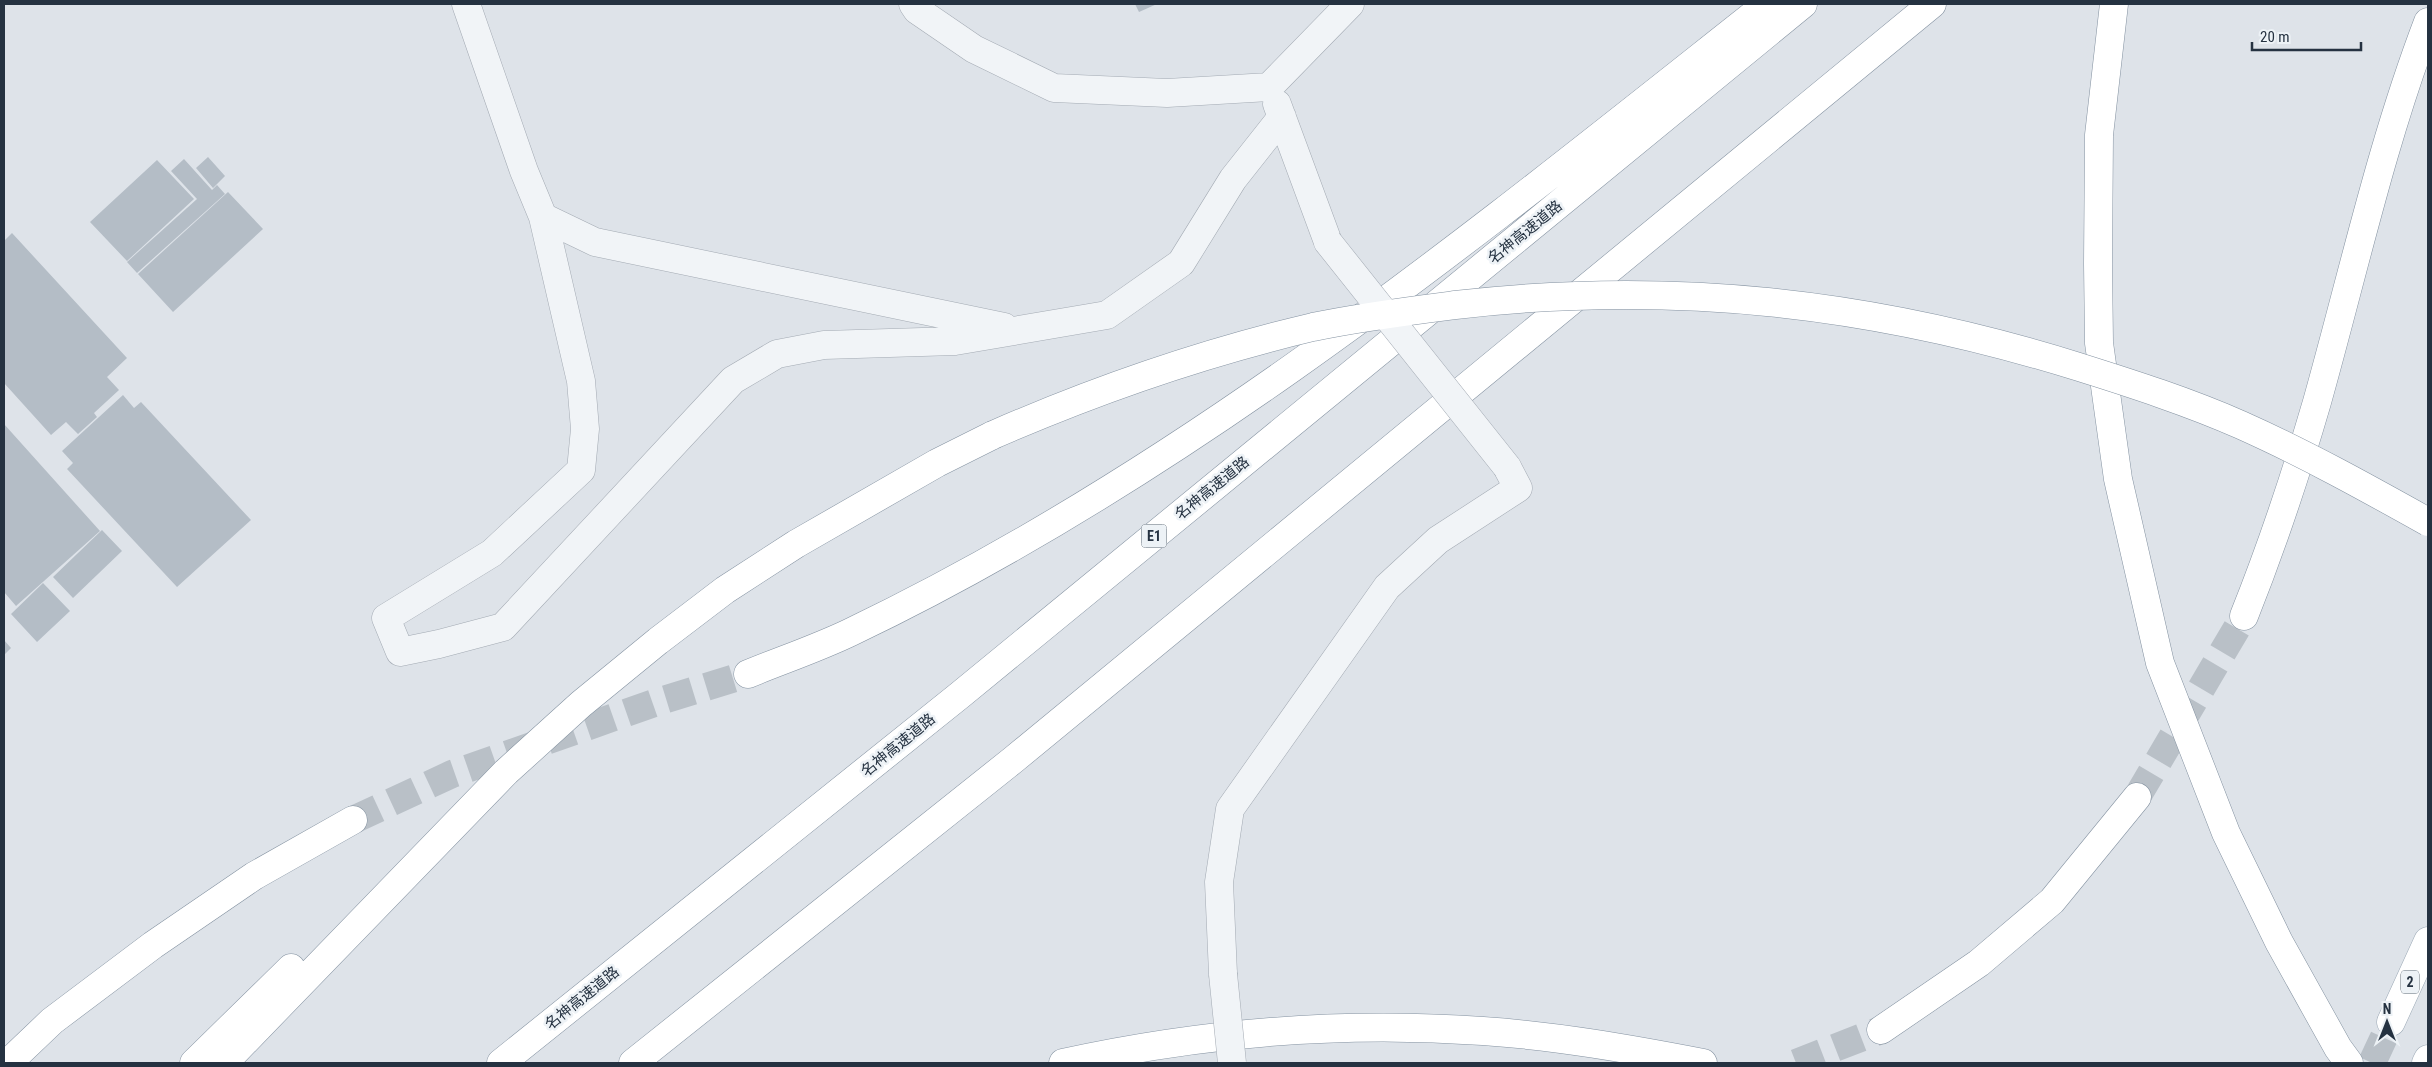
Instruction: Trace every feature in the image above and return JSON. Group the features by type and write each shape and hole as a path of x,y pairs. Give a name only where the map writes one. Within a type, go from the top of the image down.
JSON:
{"main road":[{"path":"748,674 848,634 950,582 1065,518 1174,448 1327,343 1521,198 1767,4"},
{"name":"名神高速道路","path":"501,1063 960,695 1803,4"},
{"path":"632,1063 1013,760 1932,4"},
{"path":"2114,6 2099,135 2098,264 2099,343 2118,479 2160,663 2226,833 2279,942 2338,1048 2349,1063"},
{"path":"2244,616 2268,555 2316,402 2380,164 2409,71 2428,22"},
{"path":"224,1063 438,840 506,772 581,704 658,641 725,590 796,544 937,463 1049,411 1130,380 1212,354 1316,327 1410,310 1513,298 1625,294 1721,296 1822,307 1925,325 2033,352 2138,385 2240,425 2336,471 2428,522"},
{"path":"1881,1030 1979,963 2052,901 2137,797"},
{"path":"8,1063 52,1021 153,945 254,876 353,820"},
{"path":"194,1063 299,960 438,840"},
{"name":"2","path":"2391,1022 2428,941"},
{"path":"1063,1063 1190,1040 1280,1031 1384,1028 1482,1031 1569,1040 1703,1063"},
{"path":"2426,1063 2428,1059"}],"street":[{"path":"466,4 524,171 543,217 581,381 585,429 581,470 492,553 386,618 400,652 503,627 733,380 777,354 824,345 955,341 1107,315 1181,264 1233,179 1282,117"},
{"path":"913,4 917,10 974,49 1054,88 1167,93 1269,87 1350,4"},
{"path":"1232,1063 1223,974 1219,882 1230,809 1388,587 1438,540 1518,488 1507,467 1328,242 1269,87"},
{"path":"543,217 595,242 1015,330"}],"building":[{"path":"1135,4 1157,4 1139,12"},
{"path":"208,157 225,176 213,188 196,168"},
{"path":"184,159 212,190 217,185 225,194 137,273 127,262 197,199 171,171"},
{"path":"157,160 194,199 127,261 90,222"},
{"path":"228,192 263,229 173,312 138,274"},
{"path":"12,233 127,358 107,377 119,390 94,413 97,417 78,434 66,422 51,435 4,383 4,241"},
{"path":"123,395 134,408 141,402 251,520 177,587 67,469 73,463 62,451"},
{"path":"4,424 100,531 16,606 4,592"},
{"path":"102,530 122,551 73,598 53,577"},
{"path":"43,583 70,611 37,642 11,614"},
{"path":"4,640 11,648 4,655"}],"tunnel":[{"path":"2137,797 2244,616"},
{"path":"353,820 452,774 657,702 748,674"},
{"path":"2372,1063 2391,1022"},
{"path":"1796,1063 1881,1030"}]}
